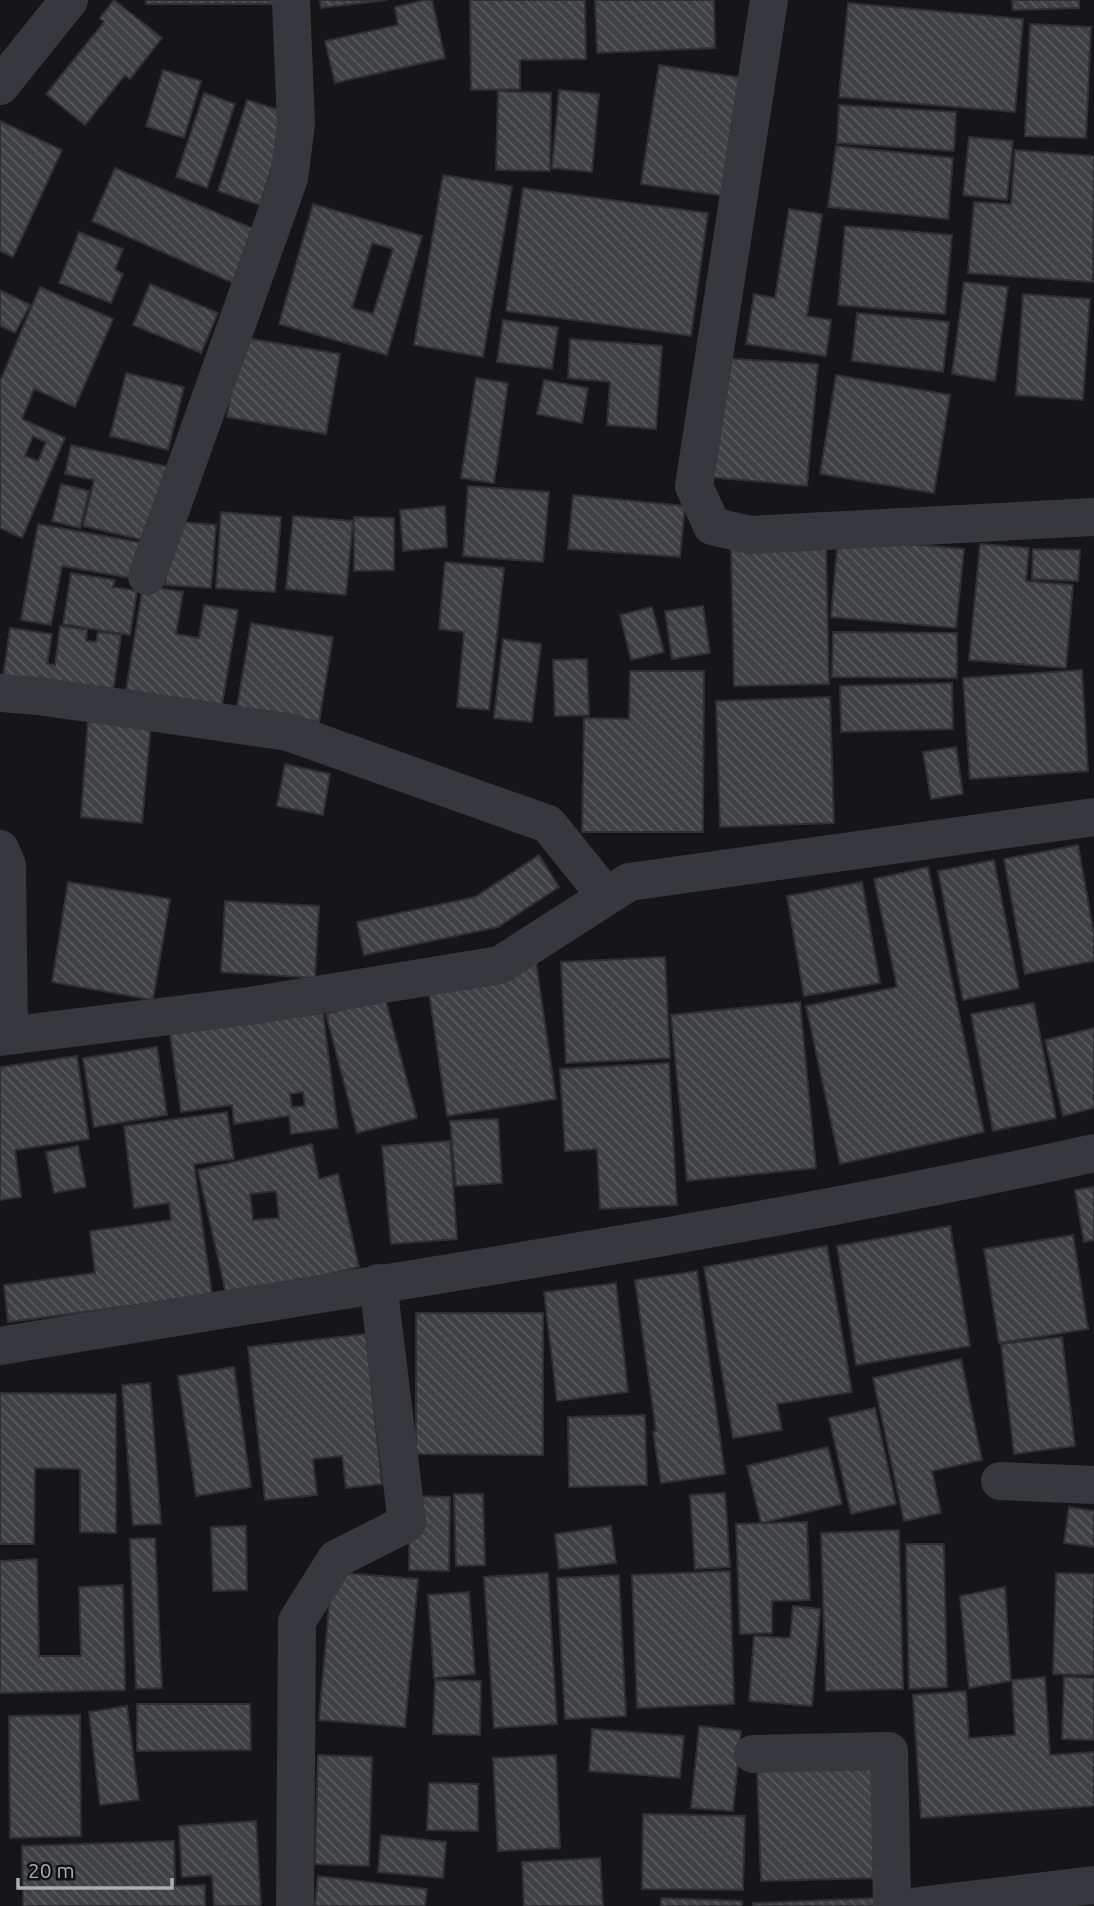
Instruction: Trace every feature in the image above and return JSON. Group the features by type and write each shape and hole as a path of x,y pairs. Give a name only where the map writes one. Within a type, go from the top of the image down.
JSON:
{"street":[{"path":"0,86 69,0"},
{"path":"147,576 289,178 296,124 290,0"},
{"path":"769,0 694,486 712,526 750,535 1094,517"},
{"path":"0,693 39,696 288,732 548,824 606,896"},
{"path":"0,849 7,865 5,1036 256,1005 500,965 629,882 1094,817"},
{"path":"0,1346 577,1252 912,1192 1094,1153"},
{"path":"295,1906 297,1621 336,1559 407,1523 378,1283"},
{"path":"1000,1481 1094,1485"},
{"path":"753,1754 889,1751 892,1906"},
{"path":"918,1906 1094,1885"}],"building":[{"path":"114,0 162,38 130,79 125,75 85,125 46,94 104,22 100,18"},
{"path":"146,0 280,0 280,4 146,4"},
{"path":"320,0 387,0 321,8"},
{"path":"432,0 445,58 335,83 325,41 398,25 395,7"},
{"path":"470,0 585,0 586,59 520,60 520,89 471,90"},
{"path":"595,0 714,0 715,48 597,53"},
{"path":"1012,0 1079,0 1079,8 1013,10"},
{"path":"848,3 1023,19 1015,112 839,97"},
{"path":"1030,24 1091,27 1086,138 1025,136"},
{"path":"659,65 751,79 733,197 641,184"},
{"path":"163,70 201,81 184,138 146,126"},
{"path":"559,90 599,94 592,172 552,168"},
{"path":"498,91 551,93 550,171 496,170"},
{"path":"204,93 235,104 207,188 176,177"},
{"path":"247,100 289,113 260,205 218,191"},
{"path":"839,105 956,112 954,151 837,143"},
{"path":"0,121 62,150 13,257 0,251"},
{"path":"969,137 1013,141 1007,200 963,195"},
{"path":"836,146 953,158 948,219 828,207"},
{"path":"1015,150 1094,156 1093,282 968,273 974,202 1011,204"},
{"path":"115,168 256,230 233,283 92,221"},
{"path":"443,175 512,186 483,357 414,345"},
{"path":"523,188 708,213 691,336 506,311"},
{"path":"313,204 422,236 387,355 279,324","holes":["372,243 393,249 373,314 352,308"]},
{"path":"789,209 822,214 807,316 831,320 826,356 746,344 754,294 775,298"},
{"path":"845,226 952,235 945,314 838,305"},
{"path":"79,232 123,249 115,270 123,274 111,303 59,283"},
{"path":"964,282 1008,287 995,381 952,374"},
{"path":"150,284 218,313 201,353 133,325"},
{"path":"40,287 113,319 75,407 34,389 22,419 65,438 22,538 0,528 0,381","holes":["33,436 46,442 38,461 25,456"]},
{"path":"0,290 30,305 15,333 0,326"},
{"path":"1023,294 1090,299 1083,400 1016,395"},
{"path":"857,313 949,322 943,372 852,361"},
{"path":"503,320 558,327 552,369 497,362"},
{"path":"240,337 340,354 326,434 227,417"},
{"path":"570,339 662,346 656,429 607,425 610,382 568,378"},
{"path":"719,358 818,364 807,486 709,477"},
{"path":"126,373 184,387 168,450 110,436"},
{"path":"836,375 950,395 934,493 820,474"},
{"path":"476,378 508,383 494,483 461,478"},
{"path":"544,380 588,388 582,423 537,414"},
{"path":"71,445 169,467 152,542 83,526 94,480 65,474"},
{"path":"61,484 89,491 80,528 52,521"},
{"path":"468,486 549,492 543,562 463,556"},
{"path":"573,495 685,506 680,557 568,549"},
{"path":"445,506 447,547 403,551 400,510"},
{"path":"221,512 281,517 275,592 216,588"},
{"path":"293,516 353,521 346,595 286,589"},
{"path":"354,517 394,518 394,570 354,571"},
{"path":"171,521 216,525 211,588 165,585"},
{"path":"38,524 149,544 143,580 62,566 51,625 21,620"},
{"path":"838,538 964,549 956,628 831,617"},
{"path":"980,544 1029,548 1026,581 1073,585 1066,668 969,660"},
{"path":"826,546 829,684 734,686 731,547"},
{"path":"1033,549 1080,550 1078,581 1032,579"},
{"path":"445,562 504,568 489,710 457,707 464,632 439,629"},
{"path":"71,573 115,580 113,587 137,591 130,635 63,624"},
{"path":"143,585 183,592 176,634 199,638 204,605 238,610 222,705 126,690"},
{"path":"703,606 710,653 672,659 665,611"},
{"path":"652,607 664,652 631,660 620,615"},
{"path":"251,623 333,637 319,722 237,707"},
{"path":"60,626 87,630 86,641 96,642 98,632 121,635 113,693 3,677 10,628 52,634 47,664 55,665"},
{"path":"833,632 957,633 957,678 832,677"},
{"path":"503,639 541,644 532,722 494,718"},
{"path":"587,659 589,715 555,716 553,660"},
{"path":"1082,670 1088,771 970,779 963,678"},
{"path":"630,671 704,671 703,832 582,832 584,718 629,719"},
{"path":"952,683 953,729 841,732 840,686"},
{"path":"830,697 834,823 720,827 716,701"},
{"path":"88,719 151,724 142,823 81,817"},
{"path":"956,747 963,794 931,799 923,752"},
{"path":"285,764 330,774 323,815 277,806"},
{"path":"1078,845 1094,934 1094,961 1025,974 1004,859"},
{"path":"539,855 559,887 498,927 364,955 357,922 475,897"},
{"path":"994,860 1019,988 963,1000 938,871"},
{"path":"928,867 984,1132 840,1164 806,1006 897,987 874,879"},
{"path":"68,882 170,899 153,1000 52,982"},
{"path":"862,882 880,983 804,996 787,896"},
{"path":"225,901 319,906 315,978 221,972"},
{"path":"665,957 670,1058 566,1063 561,962"},
{"path":"536,962 556,1099 447,1116 427,979"},
{"path":"385,998 417,1118 357,1133 326,1014"},
{"path":"800,1002 816,1168 687,1181 671,1015"},
{"path":"1034,1003 1056,1118 993,1131 971,1014"},
{"path":"323,1013 338,1128 291,1134 289,1116 234,1124 232,1105 181,1112 170,1034","holes":["303,1092 305,1106 292,1107 290,1094"]},
{"path":"1094,1028 1094,1108 1063,1116 1045,1040"},
{"path":"157,1047 167,1115 94,1127 83,1058"},
{"path":"77,1056 89,1139 15,1150 21,1197 0,1200 0,1067"},
{"path":"669,1063 677,1205 600,1209 597,1149 565,1151 560,1069"},
{"path":"227,1112 234,1159 194,1164 212,1295 8,1322 4,1285 95,1273 90,1231 171,1220 169,1203 134,1208 124,1126"},
{"path":"498,1119 502,1183 456,1186 450,1121"},
{"path":"450,1141 457,1239 391,1244 382,1146"},
{"path":"312,1144 319,1179 338,1174 359,1267 227,1298 198,1170","holes":["276,1191 279,1218 253,1220 250,1194"]},
{"path":"78,1146 86,1187 54,1193 46,1152"},
{"path":"1094,1187 1094,1240 1084,1242 1075,1190"},
{"path":"950,1226 970,1346 856,1365 837,1246"},
{"path":"1073,1235 1088,1329 999,1343 984,1249"},
{"path":"827,1246 852,1392 777,1404 782,1430 733,1438 704,1267"},
{"path":"697,1271 725,1474 661,1483 635,1280"},
{"path":"616,1283 628,1392 557,1401 544,1292"},
{"path":"416,1313 543,1313 543,1455 416,1454"},
{"path":"366,1334 382,1484 346,1488 342,1456 313,1459 317,1495 265,1500 248,1347"},
{"path":"1062,1337 1075,1446 1014,1454 1001,1344"},
{"path":"961,1359 982,1460 932,1471 941,1513 904,1521 873,1378"},
{"path":"234,1367 251,1487 196,1496 178,1376"},
{"path":"150,1383 161,1524 133,1525 122,1385"},
{"path":"0,1393 116,1394 116,1533 80,1532 80,1469 35,1468 34,1544 0,1544"},
{"path":"875,1408 896,1504 851,1514 829,1418"},
{"path":"645,1415 647,1485 569,1487 568,1417"},
{"path":"828,1447 842,1504 761,1523 747,1466"},
{"path":"725,1493 730,1567 695,1569 690,1495"},
{"path":"454,1494 483,1494 485,1565 456,1566"},
{"path":"410,1496 450,1497 449,1571 409,1570"},
{"path":"1069,1507 1094,1511 1094,1547 1064,1543"},
{"path":"807,1522 810,1600 772,1601 772,1633 740,1634 736,1524"},
{"path":"246,1526 247,1590 213,1591 211,1527"},
{"path":"611,1526 616,1563 559,1569 555,1534"},
{"path":"899,1530 903,1689 826,1691 821,1533"},
{"path":"155,1538 162,1688 136,1689 130,1539"},
{"path":"906,1544 944,1544 947,1687 909,1689"},
{"path":"37,1559 39,1656 81,1656 79,1587 123,1585 125,1690 0,1693 0,1561"},
{"path":"730,1571 734,1704 637,1708 632,1575"},
{"path":"332,1572 418,1579 405,1727 319,1720"},
{"path":"548,1573 557,1724 494,1728 484,1577"},
{"path":"1056,1573 1094,1574 1094,1675 1053,1674"},
{"path":"619,1575 626,1716 565,1719 557,1578"},
{"path":"1005,1587 1011,1681 969,1688 960,1596"},
{"path":"469,1592 475,1674 434,1678 428,1595"},
{"path":"793,1606 820,1609 812,1706 749,1701 754,1636 790,1638"},
{"path":"1045,1677 1050,1755 1094,1752 1094,1806 921,1818 913,1695 966,1691 969,1738 1015,1735 1012,1680"},
{"path":"1064,1677 1094,1678 1094,1740 1062,1739"},
{"path":"435,1680 481,1681 480,1735 433,1734"},
{"path":"137,1704 250,1704 251,1750 137,1751"},
{"path":"127,1706 139,1800 100,1805 89,1712"},
{"path":"80,1715 81,1836 10,1838 9,1716"},
{"path":"699,1726 741,1731 733,1811 691,1808"},
{"path":"592,1729 684,1736 680,1778 589,1771"},
{"path":"318,1755 372,1757 369,1866 315,1864"},
{"path":"556,1755 560,1848 498,1851 493,1758"},
{"path":"873,1766 876,1878 761,1881 757,1769"},
{"path":"429,1783 478,1784 478,1831 427,1830"},
{"path":"643,1814 745,1816 743,1890 642,1889"},
{"path":"256,1821 261,1906 214,1906 212,1875 182,1877 179,1826"},
{"path":"381,1835 446,1842 443,1878 378,1872"},
{"path":"174,1841 175,1886 205,1885 205,1906 23,1906 22,1846"},
{"path":"600,1858 603,1906 524,1906 522,1862"},
{"path":"318,1876 427,1889 425,1906 315,1906"},
{"path":"661,1898 742,1901 742,1906 661,1906"},
{"path":"876,1898 876,1906 753,1906 753,1903"}]}
